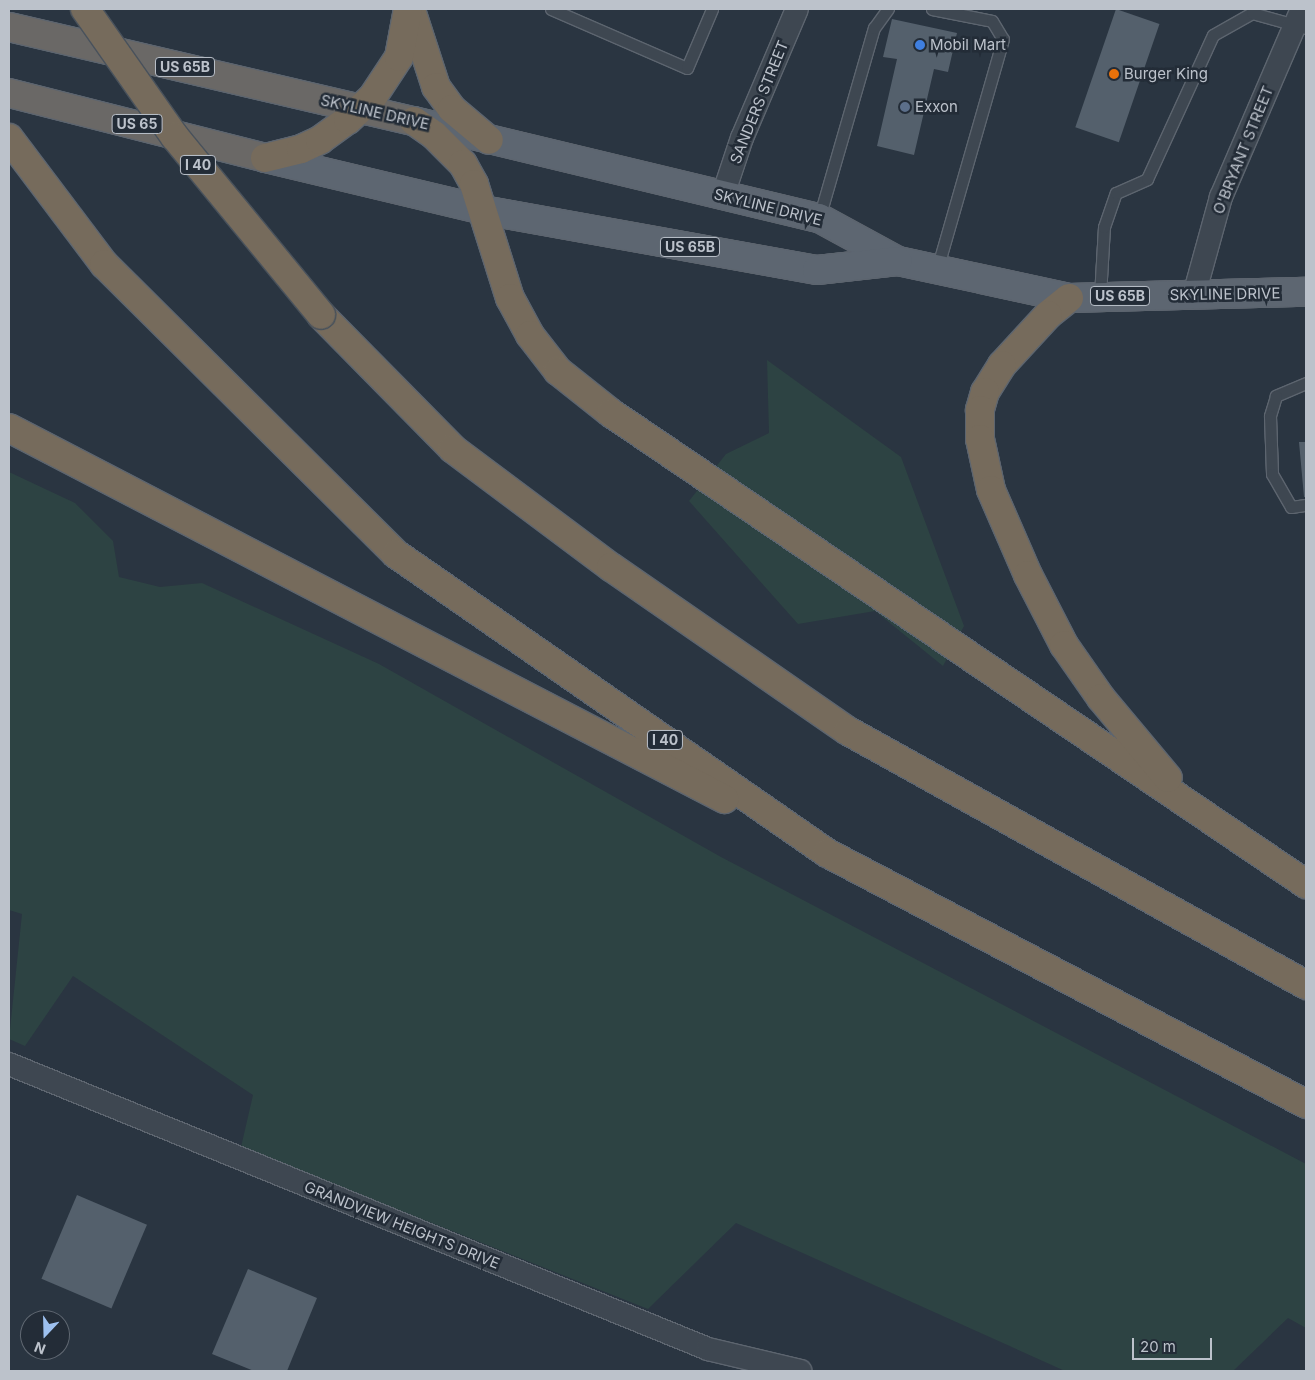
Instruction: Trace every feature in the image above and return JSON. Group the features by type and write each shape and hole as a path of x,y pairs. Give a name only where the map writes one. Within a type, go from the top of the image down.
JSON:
{"highway":[{"name":"I 40","path":"85,9 175,137 321,315 453,449 611,567 848,731 1306,985"},
{"name":"US 65","path":"9,93 265,158 301,150 320,140 361,108 380,88 399,57 410,9"},
{"path":"410,9 436,87 458,116 489,140"},
{"name":"SKYLINE DRIVE","path":"9,27 414,121"},
{"path":"414,121 434,135 463,164 483,210 510,298 530,335 558,371 610,413 1306,884"},
{"name":"I 40","path":"9,138 104,264 396,554 827,853 1306,1104"},
{"path":"1069,298 1016,348 985,392 980,410 980,439 991,490 1028,575 1064,645 1101,698 1192,806"},
{"path":"9,428 827,853"}],"main road":[{"name":"SKYLINE DRIVE","path":"414,121 819,218 898,261"},
{"name":"US 65B","path":"265,158 483,210 817,270 898,261 937,269"},
{"name":"SKYLINE DRIVE","path":"937,269 1069,298 1306,292"}],"street":[{"name":"SANDERS STREET","path":"723,195 742,138 797,9"},
{"name":"O'BRYANT STREET","path":"1194,295 1221,197 1301,21"},
{"name":"GRANDVIEW HEIGHTS DRIVE","path":"9,1064 708,1349 800,1371"}],"lane":[{"path":"551,9 687,68 712,9"},
{"path":"819,218 874,28 888,9"},
{"path":"932,9 992,21 1003,39 937,269"},
{"path":"1100,296 1104,227 1116,193 1147,179 1213,35 1252,13 1301,21"},
{"path":"1306,383 1276,396 1270,416 1272,474 1291,507 1306,505"}],"green space":[{"path":"767,360 901,457 964,626 943,666 875,611 798,624 689,501 726,454 769,433"},
{"path":"9,472 75,503 113,541 119,577 160,587 202,583 379,664 721,857 1306,1164 1306,1328 1288,1318 1233,1371 1065,1371 736,1223 648,1309 241,1147 253,1095 73,976 25,1046 9,1039 22,914 9,910"}],"building":[{"name":"Burger King","path":"1116,9 1159,24 1119,142 1075,127"},
{"path":"892,19 957,33 948,72 934,69 914,155 877,146 897,59 883,57"},
{"path":"1299,442 1306,442 1306,497 1304,497"},
{"path":"77,1195 147,1225 111,1308 41,1279"},
{"path":"248,1269 317,1298 287,1371 254,1371 212,1354"}],"place":[{"name":"Mobil Mart","path":"920,45"},
{"name":"Burger King","path":"1114,74"},
{"name":"Exxon","path":"905,107"}]}
